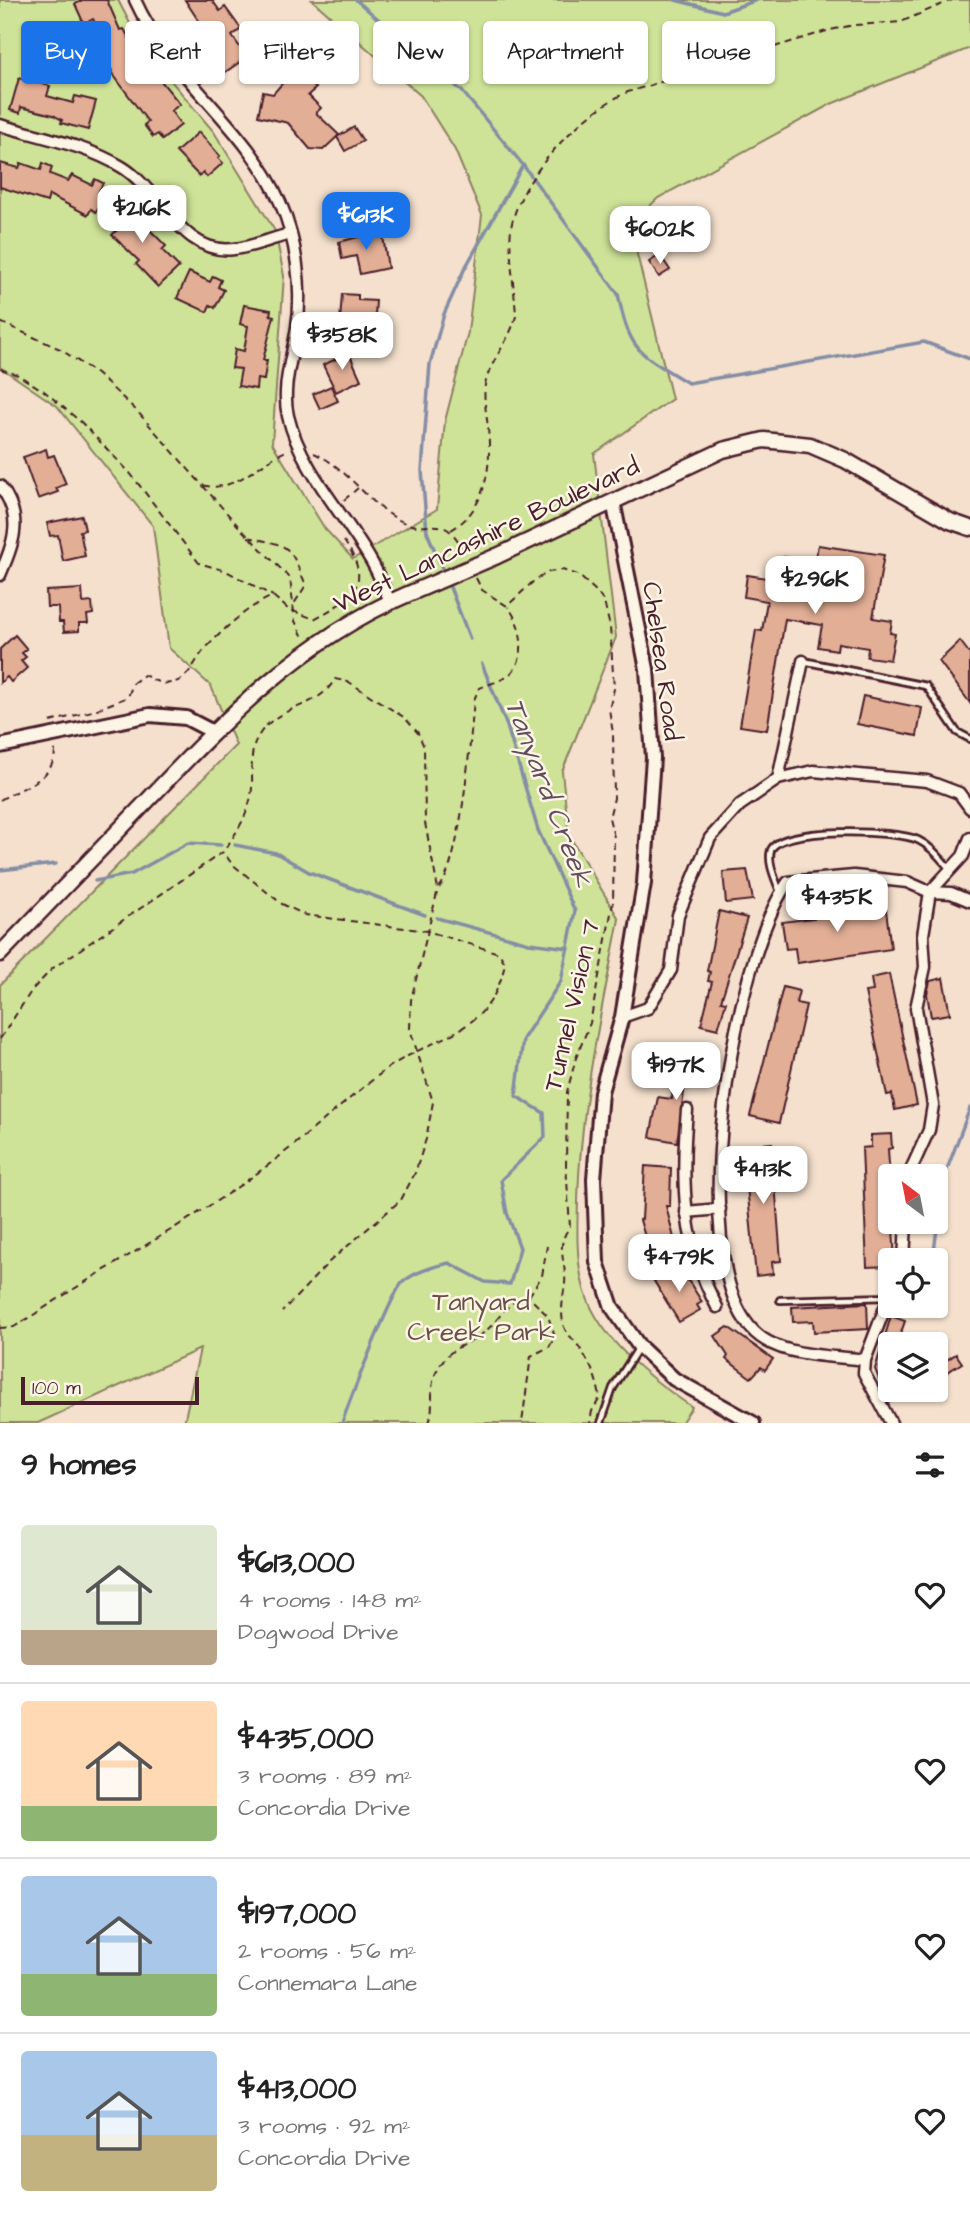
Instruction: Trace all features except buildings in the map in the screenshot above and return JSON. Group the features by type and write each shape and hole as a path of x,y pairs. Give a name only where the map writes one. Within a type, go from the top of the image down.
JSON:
{"main road":[{"name":"West Lancashire Boulevard","path":"0,954 213,732 260,688 315,646 390,602 497,556 723,450 764,440 810,445 845,460 950,521 970,527"}],"street":[{"path":"135,0 145,23 173,65 262,167 280,202 291,234 298,272 298,324 288,375 287,414 299,447 370,558 390,602"},
{"path":"0,125 83,149 123,167 136,177 192,239 212,249 234,249 291,234"},
{"path":"0,486 10,498 16,532 0,575"},
{"name":"Chelsea Road","path":"613,501 647,668 653,758 644,883 622,1017 601,1092 594,1179 597,1262 612,1307 639,1346 674,1379 753,1423"},
{"path":"778,779 803,661"},
{"path":"0,746 150,715 186,718 213,732"},
{"path":"622,1017 649,1008 671,970 678,915 710,838 740,805 778,779 813,771 927,781 959,793 970,808"},
{"path":"913,1164 929,1129 933,1105 916,1008 925,967 923,936 930,892 963,856 970,838"},
{"path":"865,1360 772,1344 751,1329 737,1307 729,1284 720,1209 721,1135 731,1058 746,980 780,893 788,882 854,876 907,882 930,892 951,892 970,901"},
{"path":"687,1110 688,1236 697,1265 717,1307"},
{"path":"686,1212 720,1209"},
{"path":"881,1318 865,1360 864,1373 869,1387 891,1423"}],"lane":[{"path":"803,661 926,686 957,732 970,739"},
{"path":"780,893 772,867 772,849 781,841 796,836 833,832 910,837 928,845 951,869"},
{"path":"780,1300 878,1296"},
{"path":"601,1423 612,1388 639,1346"}],"path":[{"path":"450,531 464,523 486,487 489,433 485,387 492,364 513,328 516,316 511,225 518,207 546,160 588,117 628,92 830,30 854,25 901,22 951,0"},
{"path":"0,322 60,349 97,374 137,411 248,537 290,578 293,612 303,638"},
{"path":"0,369 44,391 81,422 130,473 199,563 226,571 273,596 297,614 314,619 347,600 357,586 359,566 340,535"},
{"path":"203,485 213,488 228,484 285,451 299,447 331,461 358,488 400,521 419,525 438,524 450,531 458,539 468,559"},
{"path":"341,503 358,488"},
{"path":"248,537 284,544 292,552 306,585 294,605"},
{"path":"438,888 448,877 456,844 474,700 479,688 502,679 511,673 519,662 521,635 515,615 508,606 482,590 473,570"},
{"name":"Tunnel Vision 7","path":"508,606 521,592 549,572 570,573 586,581 604,602 611,635 614,689 609,709 613,733 614,798 609,817 614,837 613,903 590,1023 576,1058 567,1092 566,1164 570,1227 564,1235 560,1258 564,1271 561,1307 565,1329 590,1364 598,1384 600,1398 592,1411 590,1423"},
{"path":"51,728 50,723 128,697 133,683 144,676 160,684 175,682 186,676 202,653 252,605 273,596"},
{"path":"0,1039 32,990 52,968 223,852 239,830 247,811 252,789 251,756 258,737 282,711 321,698 335,679 349,682 405,718 418,733 424,747 425,823 438,888 411,999 410,1029 433,1102 426,1139 401,1199 329,1262 282,1312"},
{"path":"0,800 43,777 56,759 54,741"},
{"path":"0,1328 14,1326 23,1321 170,1231 298,1143 390,1067 453,1035 488,1005 499,988 505,963 499,953 427,931 305,915 282,904 232,864 223,852"},
{"path":"429,1423 435,1404 434,1377 440,1366 459,1344 487,1331 507,1305 529,1297 542,1276 547,1247"},
{"path":"522,1423 531,1356 549,1347 555,1338 548,1316 529,1297"}],"green space":[{"name":"Tanyard Creek Park","path":"0,0 118,0 129,21 125,21 125,84 174,84 214,132 275,231 284,276 272,443 325,529 353,559 437,509 445,421 468,332 482,215 455,150 421,96 407,84 469,84 469,21 373,21 373,54 359,41 359,21 336,21 312,0 970,0 970,48 831,104 658,198 630,225 672,399 594,454 616,637 562,772 569,835 619,919 587,1095 580,1166 578,1247 582,1281 592,1310 629,1357 692,1407 681,1423 184,1423 200,1349 38,1423 0,1423 0,985 236,745 211,686 169,648 153,526 57,406 0,367"}],"waterway":[{"path":"356,0 462,91 523,165 618,294 627,329 639,349 658,365 688,383 924,342 970,359"},
{"path":"675,0 723,12 757,0"},
{"name":"Tanyard Creek","path":"445,575 427,532 422,471 430,364 444,314 464,270 523,165"},
{"name":"Tanyard Creek","path":"448,582 470,639"},
{"name":"Tanyard Creek","path":"342,1423 381,1325 403,1282 419,1272 449,1263 485,1282 510,1284 520,1248 507,1213 501,1180 545,1137 544,1113 516,1096 523,1039 561,981 575,911 538,830 507,726 482,664"},
{"path":"95,881 132,874 188,843 221,845"},
{"path":"235,845 276,853 309,872 425,915"},
{"path":"0,870 56,864"},
{"path":"437,918 529,943 569,948"},
{"path":"934,1248 943,1180 970,1108"}]}
